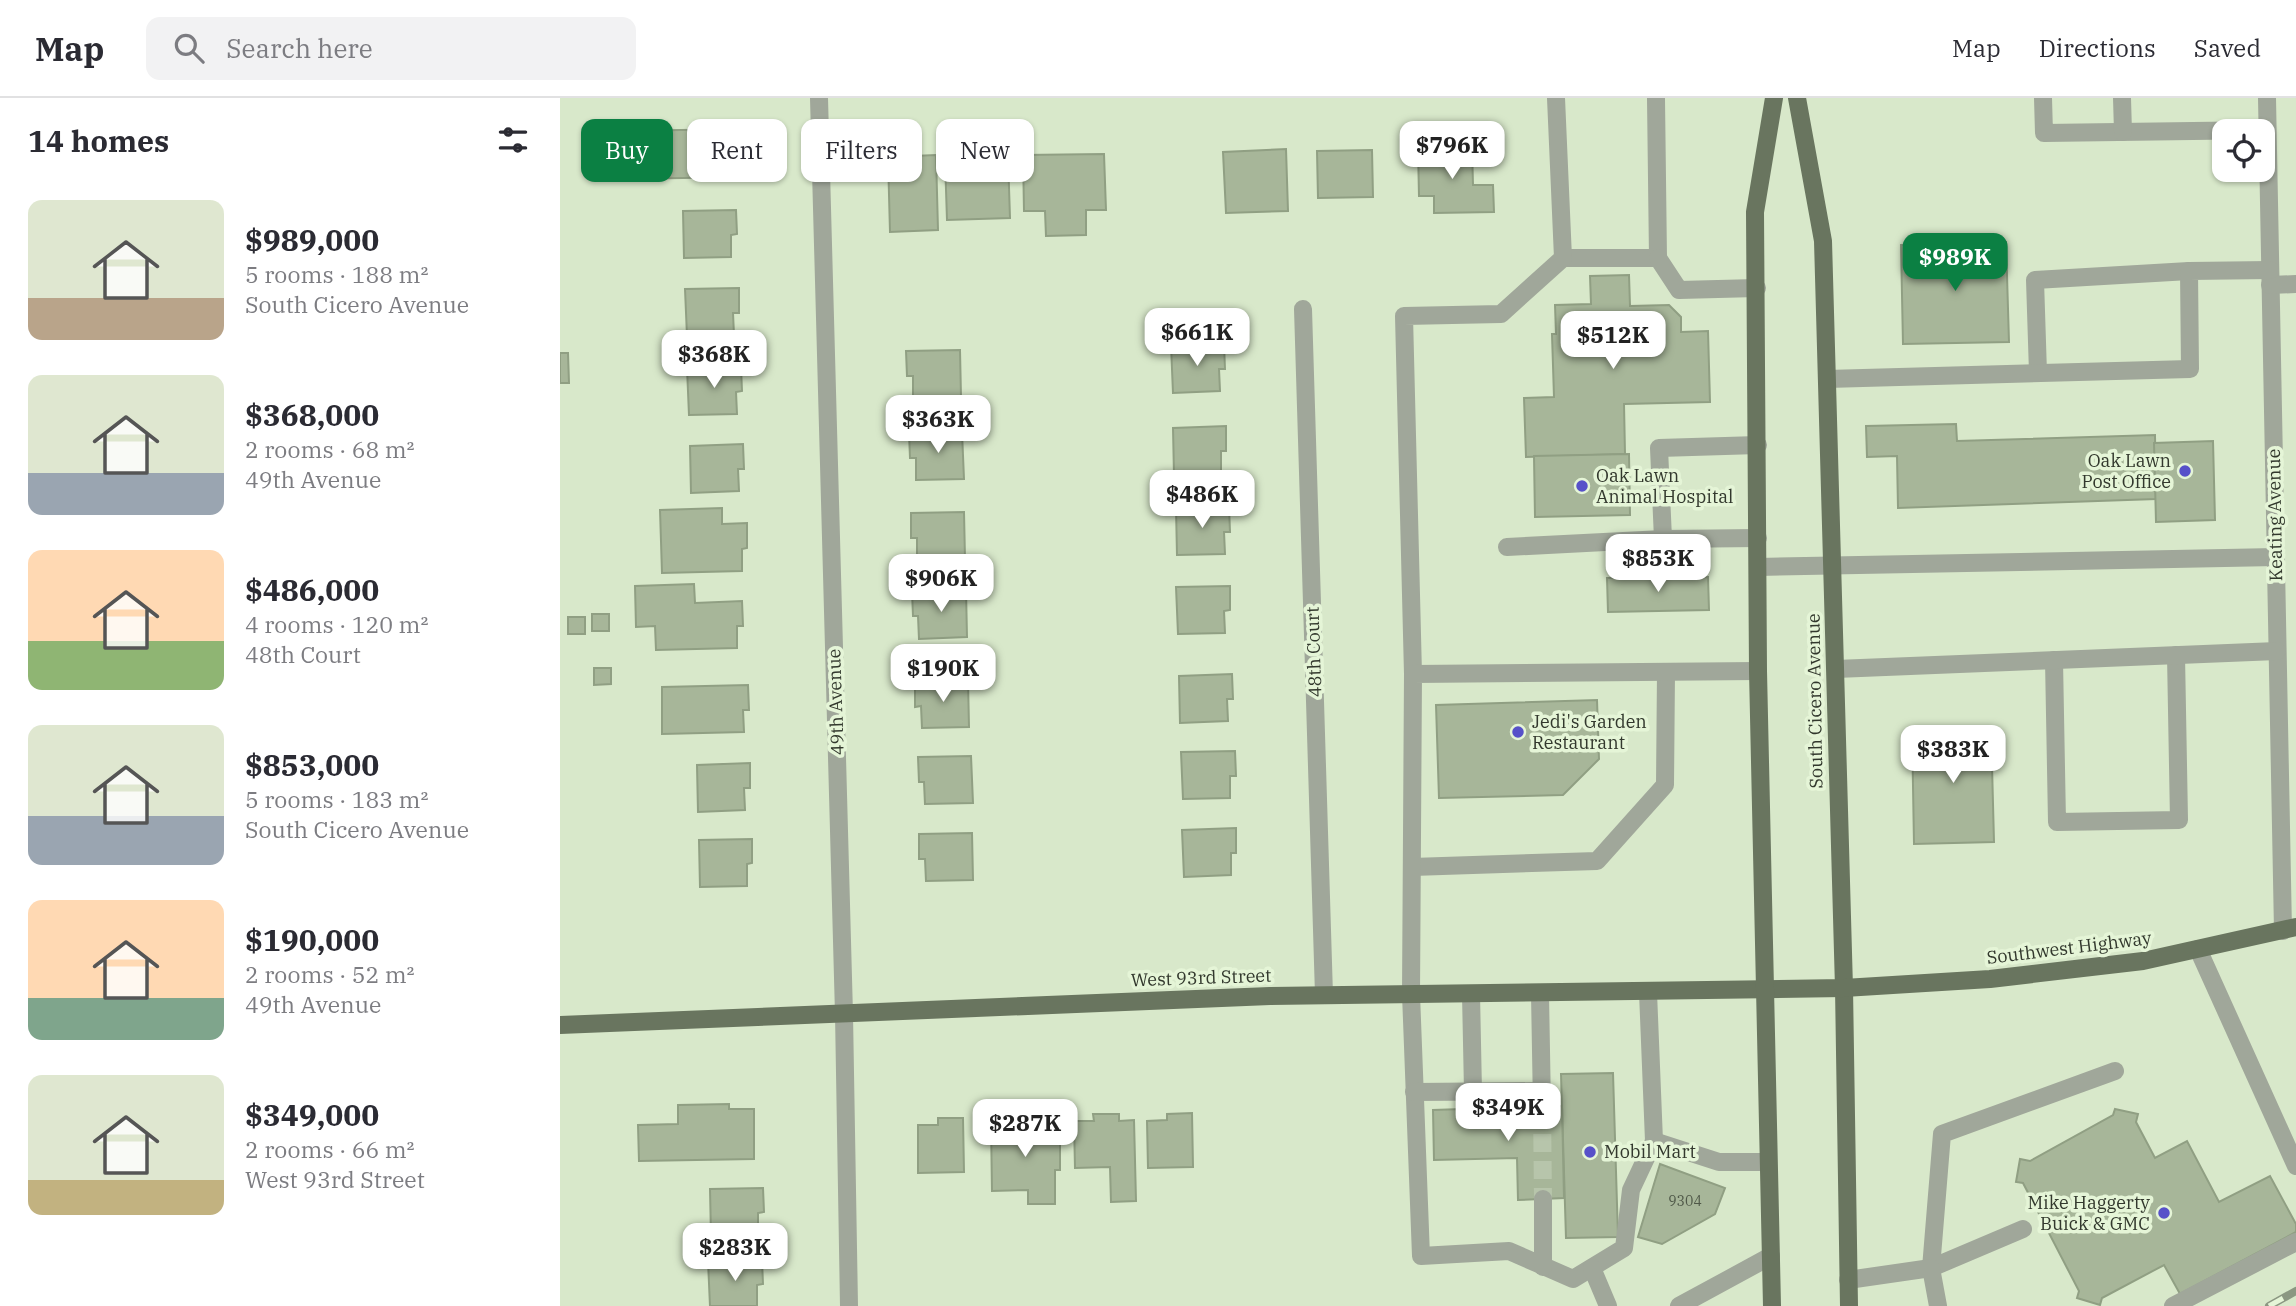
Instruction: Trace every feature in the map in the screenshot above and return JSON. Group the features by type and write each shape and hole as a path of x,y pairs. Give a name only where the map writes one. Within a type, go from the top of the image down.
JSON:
{"main road":[{"path":"1772,1306 1758,671 1755,212 1774,98"},
{"name":"South Cicero Avenue","path":"1797,98 1823,241 1836,669 1849,1306"},
{"name":"Southwest Highway","path":"1843,988 1990,979 2143,961 2289,929"},
{"name":"West 93rd Street","path":"560,1025 1324,995 1843,988"}],"street":[{"name":"49th Avenue","path":"819,98 844,1014 849,1306"},
{"path":"1556,98 1563,258"},
{"path":"2043,98 2044,133 2212,131"},
{"path":"2122,98 2123,132"},
{"name":"Keating Avenue","path":"2267,98 2267,119"},
{"path":"1656,99 1658,258 1679,290 1757,288"},
{"name":"Keating Avenue","path":"2268,182 2277,651 2288,832 2289,929"},
{"path":"1648,992 1654,1141 1631,1190 1623,1248 1573,1279 1509,1251 1421,1256 1411,994 1413,674 1404,316 1501,314 1563,258 1658,258"},
{"path":"1827,379 2190,369 2189,271"},
{"path":"2038,373 2035,280 2189,271 2270,277 2296,284"},
{"name":"48th Court","path":"1303,310 1324,995"},
{"path":"1663,539 1659,448 1758,445"},
{"path":"1507,547 1758,537"},
{"path":"1758,567 2276,557"},
{"path":"1836,669 2277,651"},
{"path":"2054,660 2057,822 2179,820 2176,655"},
{"path":"1413,674 1758,671"},
{"path":"1412,867 1597,861 1665,785 1665,672"},
{"path":"2198,949 2296,1166"},
{"path":"1471,993 1473,1091"},
{"path":"1414,1093 1473,1091 1542,1099 1540,993"},
{"path":"1938,1306 1931,1268 1942,1134 2115,1071"},
{"path":"1654,1141 1719,1162 1768,1162"},
{"path":"1543,1199 1543,1266"},
{"path":"1848,1280 1931,1268 2024,1230"},
{"path":"2173,1306 2296,1242"},
{"path":"1679,1306 1771,1256"},
{"path":"1592,1268 1608,1306"}],"building":[{"path":"673,130 687,130 687,178 673,178"},
{"path":"1472,147 1473,185 1493,185 1494,212 1434,213 1434,196 1419,196 1418,148"},
{"path":"1286,149 1288,211 1226,213 1223,152"},
{"path":"1372,150 1373,197 1318,198 1317,151"},
{"path":"1104,154 1106,210 1086,210 1086,235 1046,236 1045,211 1024,211 1023,182 1034,182 1034,155"},
{"path":"936,155 938,230 890,232 889,182 922,182 922,156"},
{"path":"946,182 1009,182 1010,218 947,220"},
{"path":"736,210 737,234 731,235 731,257 684,258 683,211"},
{"path":"2006,242 2009,342 1903,344 1901,245"},
{"path":"1629,275 1630,306 1669,305 1681,317 1681,332 1708,331 1710,402 1624,404 1625,454 1526,457 1524,398 1554,397 1552,334 1556,334 1555,305 1591,304 1590,276"},
{"path":"739,288 739,313 733,313 734,335 687,336 685,289"},
{"path":"1224,344 1225,369 1219,369 1220,391 1173,393 1171,345"},
{"path":"960,350 961,397 913,398 913,376 907,376 906,351"},
{"path":"560,353 568,353 569,383 560,383"},
{"path":"741,367 742,391 736,392 737,414 689,415 687,368"},
{"path":"1956,424 1957,441 2155,435 2156,499 1898,508 1897,456 1867,457 1866,426"},
{"path":"1226,426 1226,451 1221,451 1221,473 1174,475 1173,428"},
{"path":"962,432 964,479 916,480 916,458 910,458 909,433"},
{"name":"Oak Lawn Post Office","path":"2213,441 2215,520 2156,522 2154,443"},
{"path":"743,444 744,469 738,469 739,491 691,493 690,446"},
{"name":"Oak Lawn Animal Hospital","path":"1629,454 1630,515 1535,517 1534,456"},
{"path":"1229,507 1230,532 1224,532 1225,554 1177,555 1176,508"},
{"path":"722,508 722,524 747,523 747,548 742,549 742,571 662,573 660,510"},
{"path":"964,512 965,559 917,560 917,538 911,538 911,513"},
{"path":"1708,577 1709,610 1608,612 1607,578"},
{"path":"694,584 695,603 742,601 743,626 737,626 737,648 656,650 655,626 636,627 635,586"},
{"path":"1230,586 1230,610 1224,611 1225,633 1178,634 1176,587"},
{"path":"966,590 967,637 919,639 918,616 913,616 912,591"},
{"path":"592,614 609,614 609,631 592,631"},
{"path":"568,617 585,617 585,634 568,634"},
{"path":"594,668 611,668 611,684 594,685"},
{"path":"1232,674 1233,699 1227,699 1228,721 1180,723 1179,676"},
{"path":"968,680 969,727 922,728 921,706 915,707 915,682"},
{"path":"748,685 749,710 743,710 744,732 662,734 662,687"},
{"name":"Jedi's Garden Restaurant","path":"1597,700 1599,759 1563,795 1439,798 1436,705"},
{"path":"1991,727 1994,842 1914,844 1912,728"},
{"path":"1235,751 1236,776 1230,776 1230,798 1183,799 1181,752"},
{"path":"971,756 973,803 925,804 924,782 919,782 918,757"},
{"path":"750,763 750,788 744,788 745,810 698,812 697,765"},
{"path":"1236,828 1236,853 1231,853 1231,875 1184,877 1182,830"},
{"path":"972,833 973,880 926,881 925,859 919,859 919,834"},
{"path":"752,839 752,863 747,864 747,886 700,887 699,840"},
{"name":"Mobil Mart","path":"1613,1073 1618,1237 1566,1238 1561,1074"},
{"path":"729,1104 729,1109 754,1109 754,1159 639,1161 638,1125 678,1124 678,1105"},
{"path":"1562,1106 1564,1198 1518,1200 1517,1158 1434,1160 1433,1110"},
{"name":"Mike Haggerty Buick & GMC","path":"2115,1109 2138,1114 2136,1122 2155,1158 2187,1141 2219,1202 2270,1176 2296,1224 2296,1232 2180,1294 2164,1265 2102,1298 2100,1305 2077,1298 2079,1291 2023,1183 2016,1182 2020,1159 2030,1161 2113,1115"},
{"path":"1192,1113 1193,1167 1148,1168 1147,1121 1167,1120 1167,1114"},
{"path":"1093,1114 1119,1114 1119,1121 1134,1120 1136,1201 1111,1202 1110,1167 1075,1168 1074,1121 1094,1121"},
{"path":"1011,1116 1036,1116 1037,1133 1060,1133 1060,1170 1055,1170 1055,1204 1028,1204 1028,1190 992,1191 991,1123 1011,1123"},
{"path":"938,1118 963,1118 964,1172 918,1173 918,1125 938,1125"},
{"path":"1660,1164 1725,1188 1715,1214 1662,1244 1638,1237"},
{"path":"763,1188 764,1212 758,1213 758,1235 711,1236 710,1189"},
{"path":"762,1260 763,1284 757,1285 757,1306 710,1306 708,1261"}],"tunnel":[{"path":"1542,1107 1543,1199"}],"railway":[{"path":"2269,1306 2296,1291"}],"place":[{"name":"Oak Lawn Post Office","path":"2185,471"},
{"name":"Oak Lawn Animal Hospital","path":"1582,486"},
{"name":"Jedi's Garden Restaurant","path":"1518,732"},
{"name":"Mobil Mart","path":"1590,1152"},
{"name":"Mike Haggerty Buick & GMC","path":"2164,1213"}]}
